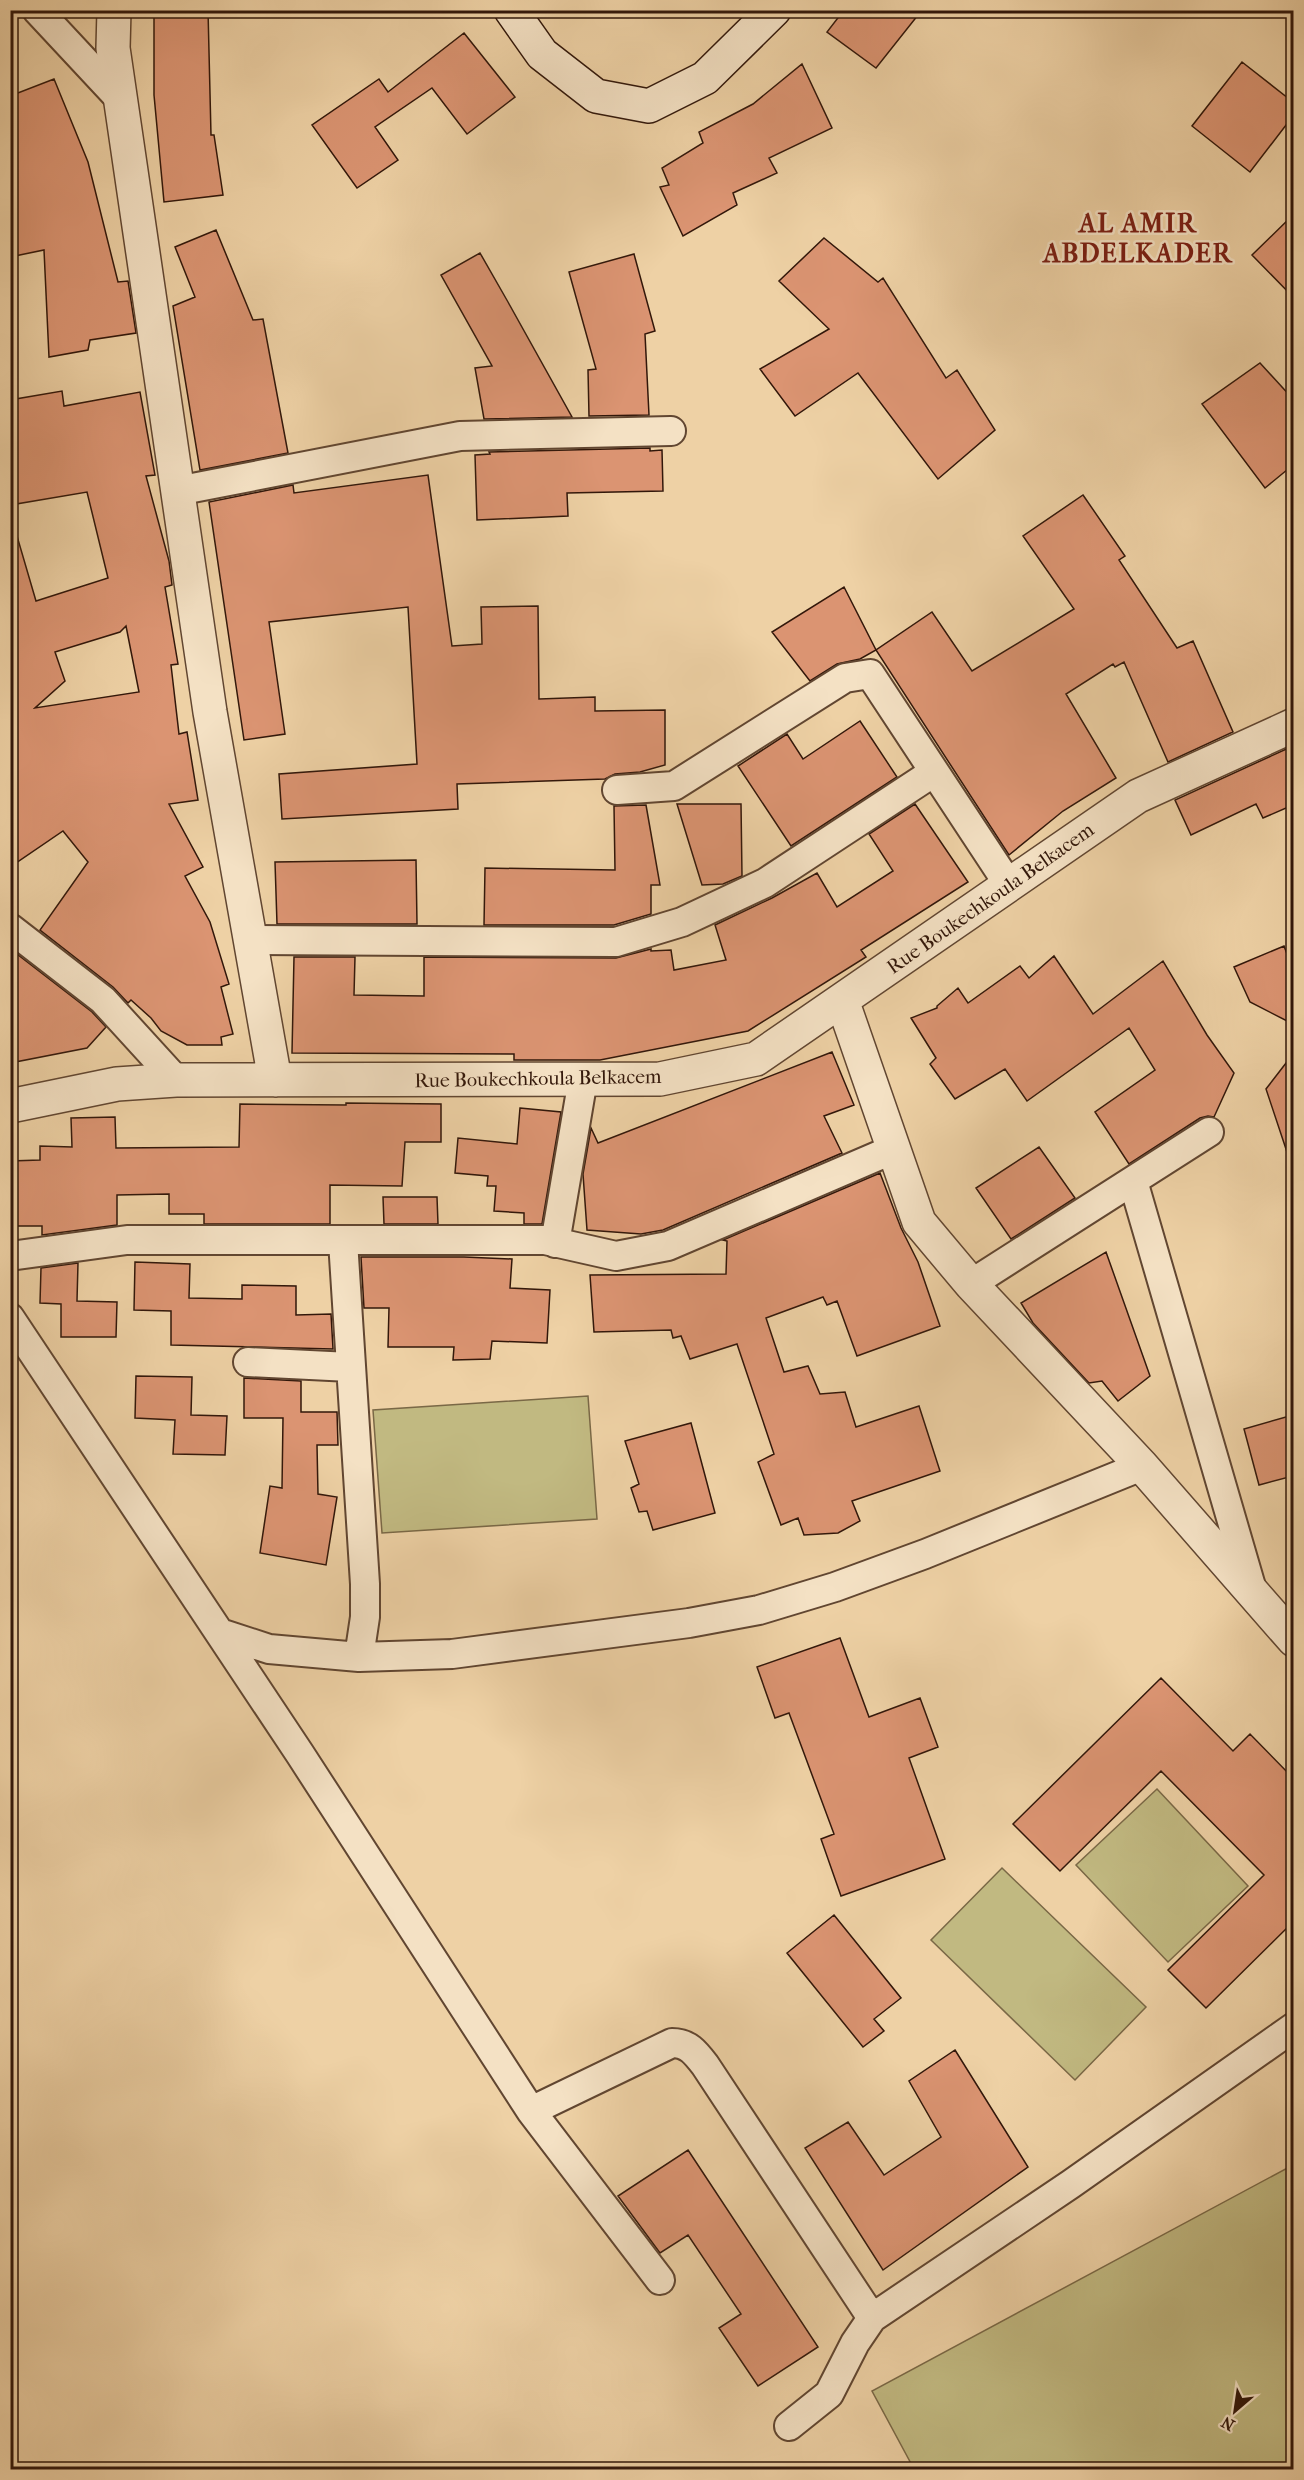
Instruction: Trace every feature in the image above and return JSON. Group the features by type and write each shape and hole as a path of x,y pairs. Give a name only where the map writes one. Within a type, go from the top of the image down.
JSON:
{"street":[{"path":"37,10 120,99"},
{"path":"114,10 113,48 210,712 275,1080"},
{"path":"511,10 542,54 596,96 650,106 705,78 774,10"},
{"path":"177,491 460,436 671,431"},
{"path":"617,790 674,786 845,678 870,674 1009,885"},
{"name":"Rue Boukechkoula Belkacem","path":"10,1106 117,1084 176,1080 660,1079 756,1059 1138,796 1293,725"},
{"path":"250,940 616,942 682,922 765,883 934,772"},
{"path":"10,927 103,1000 176,1080"},
{"path":"842,1000 919,1222 971,1284 1142,1466 1252,1590 1293,1640"},
{"path":"555,1243 583,1079"},
{"path":"971,1284 1209,1132"},
{"path":"10,1256 127,1240 545,1240 616,1256 668,1246 894,1149"},
{"path":"1133,1181 1252,1590"},
{"path":"343,1241 365,1584 365,1617 359,1657"},
{"path":"10,1318 220,1632 531,2111 660,2280"},
{"path":"248,1362 350,1366"},
{"path":"220,1632 269,1649 359,1657 452,1654 690,1623 759,1610 836,1587 925,1554 1142,1466"},
{"path":"789,2426 829,2394 855,2343 872,2318 1071,2184 1293,2027"},
{"path":"531,2111 672,2043 683,2043 695,2052 705,2065 872,2318"}],"shaded area":[{"path":"588,1396 597,1519 382,1533 373,1410"},
{"path":"1157,1789 1248,1886 1168,1962 1076,1865"},
{"path":"1002,1868 1146,2007 1075,2080 931,1940"},
{"path":"1293,2165 1293,2469 914,2469 872,2391"}],"building":[{"path":"154,10 208,10 211,135 214,135 223,195 164,202 154,95"},
{"path":"844,10 922,10 876,68 827,32"},
{"path":"464,33 515,97 467,134 432,88 375,127 398,160 357,188 312,125 379,79 388,92"},
{"path":"1242,62 1293,102 1293,116 1250,172 1192,126"},
{"path":"802,64 832,128 769,158 777,173 733,193 737,205 683,236 660,187 669,185 662,168 703,143 699,132 753,104"},
{"path":"54,79 88,162 118,282 128,281 136,333 90,340 88,350 49,357 44,250 10,257 10,96"},
{"path":"1293,215 1293,297 1252,255"},
{"path":"216,230 253,320 263,319 288,453 200,470 173,306 195,297 175,247"},
{"path":"824,238 878,282 883,278 946,378 957,370 995,430 938,479 858,373 795,416 760,369 829,329 779,281"},
{"path":"480,253 572,417 484,419 475,368 492,366 441,275"},
{"path":"634,254 655,331 645,334 649,415 589,416 588,370 596,369 569,272"},
{"path":"1260,363 1293,399 1293,465 1265,488 1202,404"},
{"path":"62,391 64,406 140,392 155,475 146,476 169,561 172,585 165,587 178,664 171,665 179,734 187,732 198,800 169,804 203,867 185,876 210,922 229,984 221,987 233,1034 221,1037 222,1045 187,1045 161,1031 151,1018 131,1000 128,1003 113,987 40,930 88,862 63,831 10,867 10,537 17,536 36,601 108,578 87,492 10,505 10,400","holes":["126,626 139,692 35,708 65,681 55,652 120,632"]},
{"path":"650,448 650,451 662,450 663,491 567,493 568,516 477,520 475,455 490,454 489,452"},
{"path":"428,475 452,646 482,644 481,607 538,606 539,699 595,697 595,711 665,710 665,765 640,772 615,774 605,779 457,784 458,809 282,819 279,774 417,764 408,607 269,622 285,734 244,740 209,502 293,485 294,493"},
{"path":"1083,495 1125,556 1119,560 1177,648 1193,641 1233,732 1168,762 1124,662 1115,667 1113,664 1066,694 1116,778 1063,811 1009,855 876,650 932,612 972,671 1074,609 1023,536"},
{"path":"844,587 876,650 860,659 837,664 810,681 772,632"},
{"path":"860,721 897,777 791,846 738,766 787,734 803,759"},
{"path":"1293,746 1293,805 1263,818 1256,804 1191,835 1175,800"},
{"path":"677,804 741,804 742,876 723,884 702,885"},
{"path":"915,804 968,882 861,950 866,957 748,1031 600,1060 514,1060 514,1054 292,1053 294,957 355,957 354,995 424,996 424,957 616,958 651,949 651,951 671,950 674,970 726,960 715,925 772,898 817,873 837,907 893,871 869,834"},
{"path":"646,805 660,885 651,885 651,914 614,925 484,925 485,868 615,870 614,806"},
{"path":"416,860 417,924 277,924 275,862"},
{"path":"1284,946 1293,970 1293,1024 1250,1002 1234,967"},
{"path":"13,951 92,1012 106,1027 87,1048 10,1063 10,954"},
{"path":"1054,956 1093,1014 1163,961 1207,1035 1234,1073 1214,1117 1200,1118 1129,1164 1095,1112 1155,1070 1129,1028 1027,1101 1005,1069 955,1099 930,1064 936,1058 911,1018 937,1008 958,988 968,1003 1020,966 1029,978"},
{"path":"832,1052 854,1105 824,1116 842,1153 663,1230 641,1234 587,1230 583,1174 591,1128 598,1143"},
{"path":"1293,1054 1293,1157 1289,1158 1266,1089"},
{"path":"346,1103 441,1104 441,1142 405,1142 402,1186 330,1185 330,1224 204,1224 204,1214 169,1214 169,1194 117,1195 117,1225 42,1235 42,1226 10,1226 10,1161 40,1160 40,1146 72,1147 71,1118 115,1117 116,1148 239,1147 240,1104 346,1105"},
{"path":"520,1108 561,1112 542,1224 524,1224 524,1213 494,1211 496,1186 487,1186 488,1176 455,1173 458,1138 517,1144"},
{"path":"1039,1147 1075,1198 1011,1239 976,1188"},
{"path":"880,1173 901,1228 918,1262 940,1326 857,1356 837,1301 827,1305 823,1297 766,1318 784,1372 808,1366 820,1394 845,1392 856,1427 919,1406 940,1471 852,1501 860,1521 838,1533 804,1535 798,1518 781,1525 758,1462 774,1454 737,1344 690,1359 681,1336 673,1338 671,1330 594,1332 590,1275 726,1274 727,1241 723,1240"},
{"path":"383,1197 437,1197 438,1224 384,1224"},
{"path":"1106,1252 1150,1376 1118,1401 1102,1381 1089,1383 1033,1323 1021,1303"},
{"path":"361,1257 512,1259 510,1288 550,1290 547,1343 492,1341 490,1359 453,1360 454,1347 388,1347 389,1308 364,1308"},
{"path":"135,1262 190,1264 189,1298 242,1299 242,1285 296,1286 296,1315 331,1314 333,1349 171,1345 171,1311 134,1310"},
{"path":"78,1263 77,1301 117,1302 116,1337 61,1337 61,1304 40,1303 41,1268"},
{"path":"136,1376 192,1377 191,1415 227,1416 225,1455 173,1454 175,1420 135,1418"},
{"path":"244,1378 301,1381 301,1412 337,1412 338,1445 317,1445 318,1494 337,1497 326,1565 260,1553 270,1486 282,1488 283,1418 244,1418"},
{"path":"1293,1415 1293,1476 1259,1485 1244,1429"},
{"path":"691,1423 715,1513 653,1530 647,1511 639,1512 631,1488 639,1484 625,1441"},
{"path":"840,1638 869,1717 920,1698 938,1747 909,1758 945,1859 841,1896 821,1839 834,1834 789,1713 775,1718 757,1667"},
{"path":"1161,1678 1233,1751 1250,1734 1293,1778 1293,1922 1206,2008 1168,1970 1264,1875 1161,1771 1060,1871 1013,1824"},
{"path":"834,1915 901,1998 874,2019 884,2031 863,2047 787,1953"},
{"path":"955,2050 1028,2167 883,2270 805,2148 848,2122 884,2175 941,2137 909,2081"},
{"path":"688,2150 818,2347 758,2386 719,2328 741,2314 688,2235 660,2253 618,2196"}],"district":[{"name":"AL AMIR ABDELKADER","path":"1138,238"}]}
